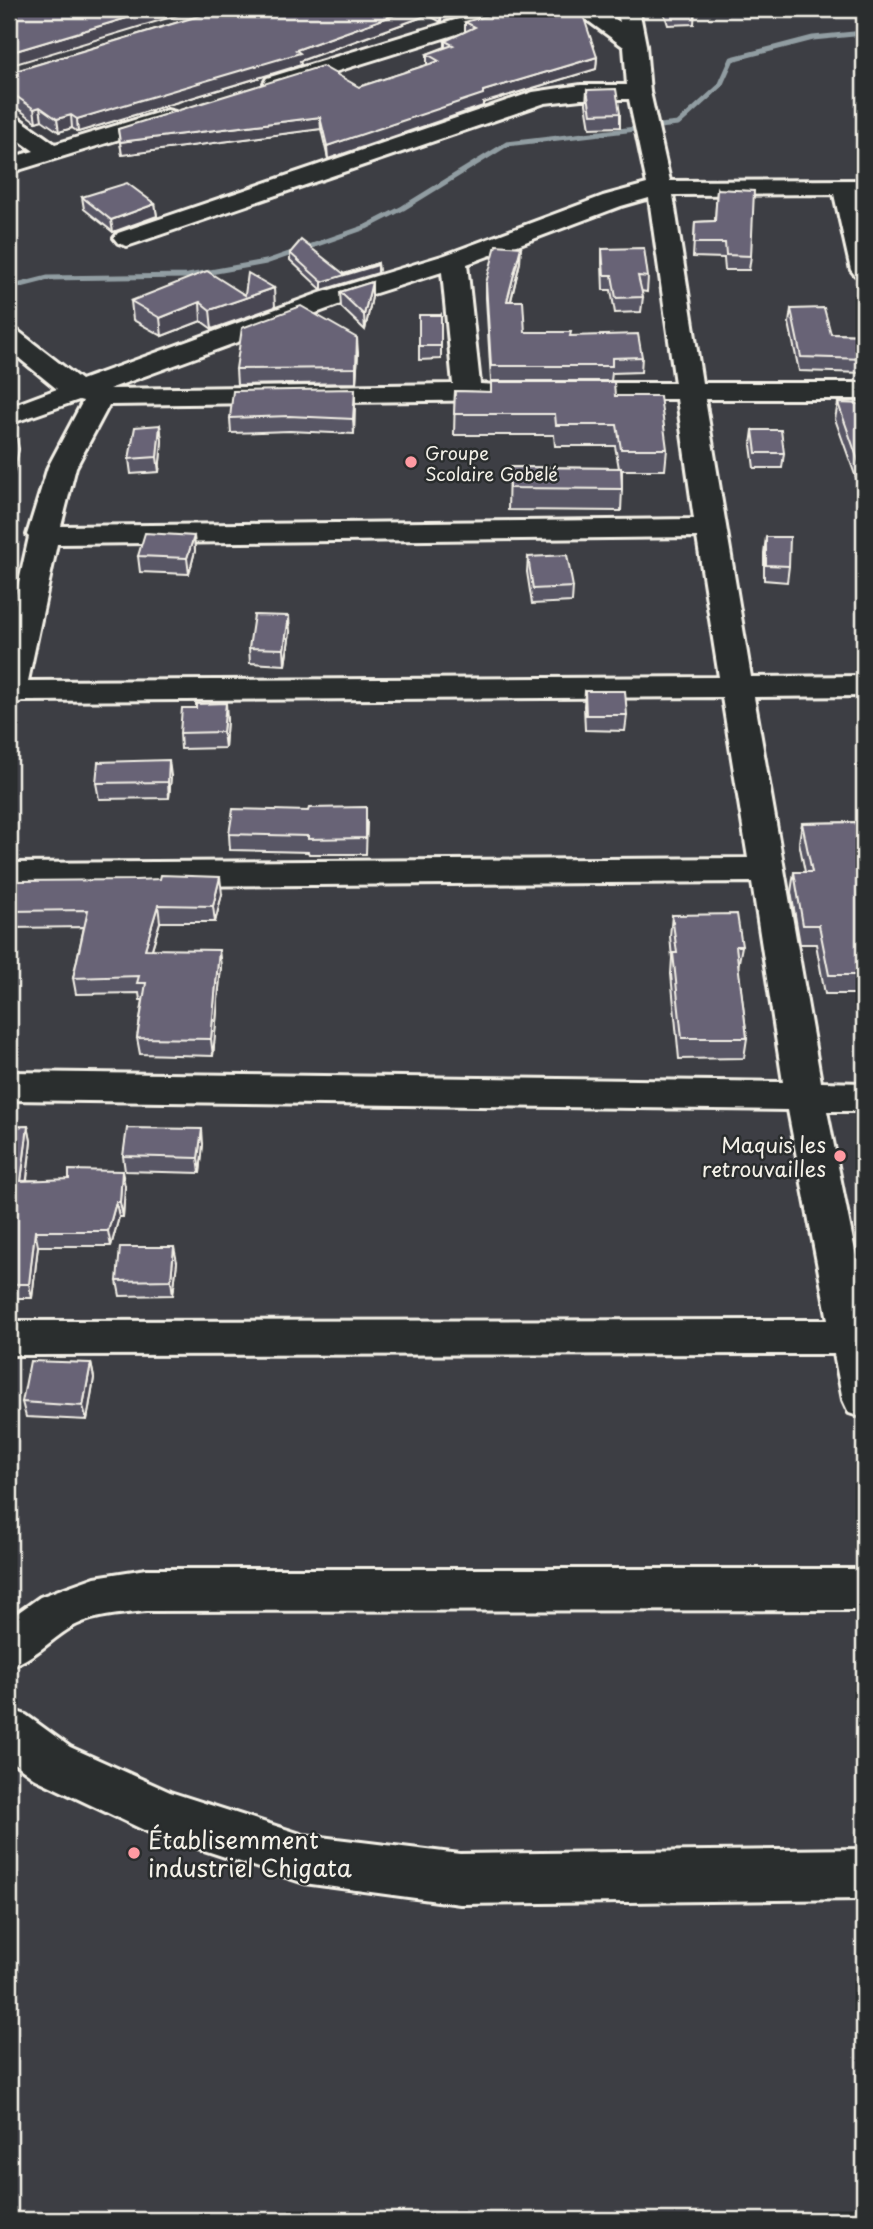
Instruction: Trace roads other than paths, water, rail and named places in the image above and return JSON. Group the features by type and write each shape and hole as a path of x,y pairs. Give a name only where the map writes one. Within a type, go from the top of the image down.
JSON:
{"street":[{"path":"250,91 513,9"},
{"path":"583,9 605,21 635,45"},
{"path":"628,9 635,45 639,92 660,188 710,528 805,1098 858,1337 864,1400"},
{"path":"127,238 541,97 581,92 639,92"},
{"path":"9,166 184,112"},
{"path":"9,122 52,153"},
{"path":"9,416 88,394 329,299 454,260 588,208 660,188 854,187 864,270"},
{"path":"454,260 467,392"},
{"path":"9,337 88,394 864,391"},
{"path":"88,394 42,535 9,693 864,686"},
{"path":"42,535 710,528"},
{"path":"9,875 768,870"},
{"path":"9,1086 864,1097"},
{"path":"9,1338 858,1337"},
{"path":"9,1646 56,1612 96,1598 146,1590 864,1590"},
{"path":"9,1731 53,1763 163,1814 304,1859 460,1879 864,1874"}],"waterway":[{"path":"650,127 678,124 720,86 732,59 813,38 864,33"},
{"path":"9,288 48,278 188,276 266,262 366,227 403,208 507,144 644,128"}],"place":[{"name":"Groupe Scolaire Gobelé","path":"411,462"},
{"name":"Maquis les retrouvailles","path":"840,1156"},
{"name":"Établisemment industriel Chigata","path":"134,1853"}]}
